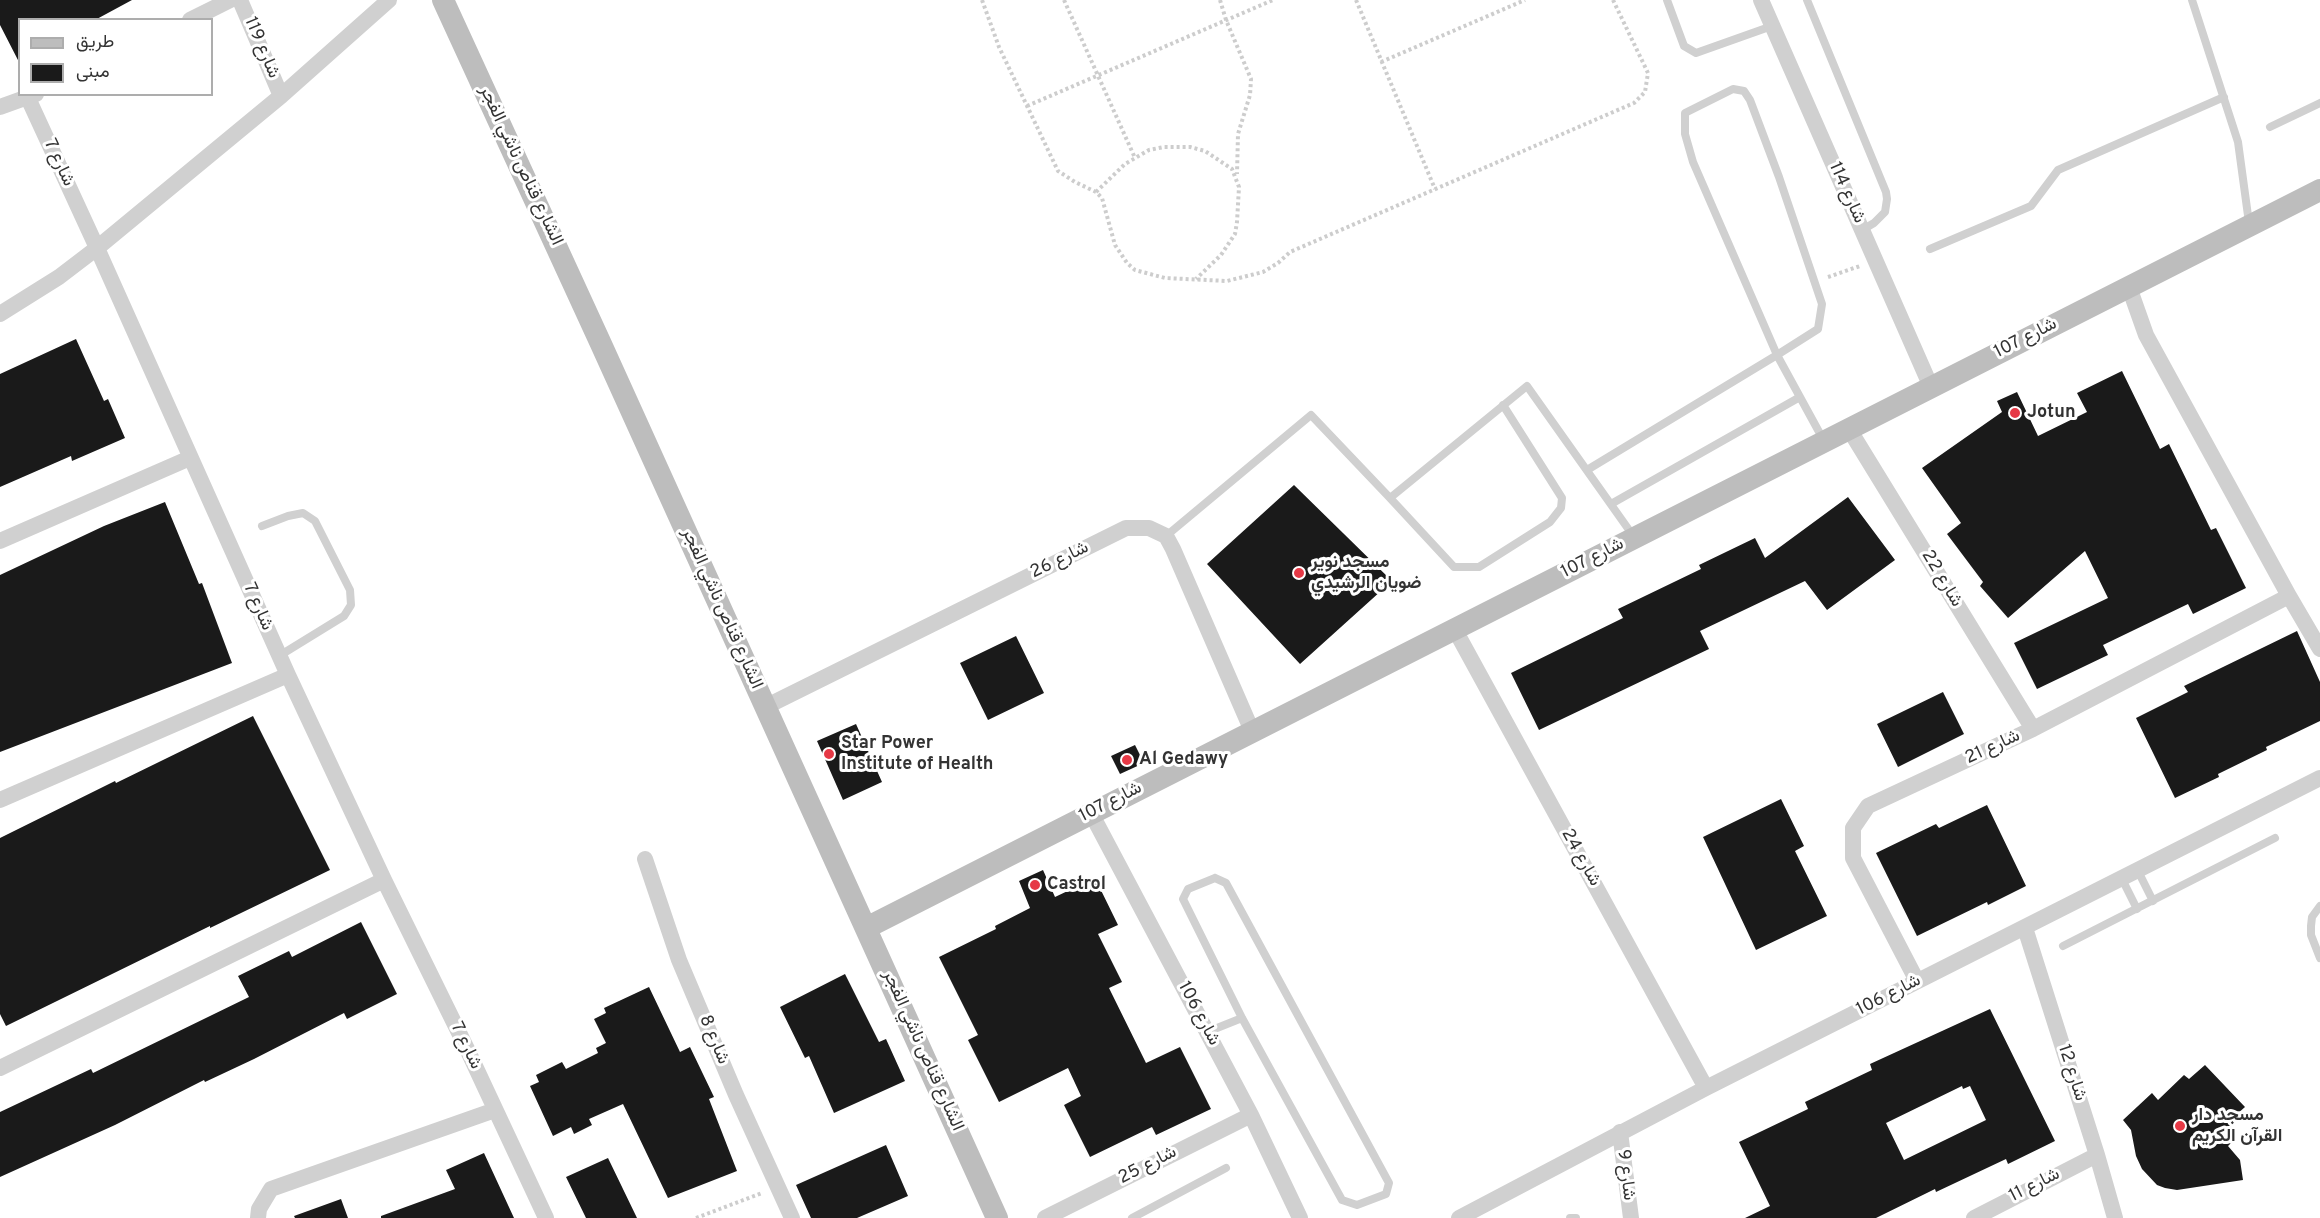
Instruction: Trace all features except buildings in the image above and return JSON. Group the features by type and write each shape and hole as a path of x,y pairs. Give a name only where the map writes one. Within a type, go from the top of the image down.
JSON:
{"street":[{"name":"شارع 119","path":"194,18 230,0"},
{"name":"شارع 119","path":"240,0 281,96"},
{"path":"0,314 59,277 97,248 281,96 389,0"},
{"name":"الشارع قناص ناشي الفجر","path":"443,0 602,344 997,1218"},
{"name":"شارع 114","path":"1761,0 1931,387"},
{"path":"0,107 32,96"},
{"name":"شارع 7","path":"32,96 97,248 279,656 546,1218"},
{"name":"شارع 107","path":"866,928 2320,190"},
{"path":"2129,287 2146,335 2320,649"},
{"name":"شارع 22","path":"1849,429 2033,729"},
{"path":"0,541 190,458"},
{"name":"شارع 26","path":"765,707 1126,528 1149,528 1166,536"},
{"path":"1166,536 1252,731"},
{"name":"شارع 21","path":"1917,981 1853,858 1853,828 1868,806 2033,729 2289,596"},
{"name":"شارع 24","path":"1454,628 1706,1088"},
{"path":"0,800 288,675"},
{"name":"شارع 106","path":"1459,1218 1706,1088 2320,778"},
{"name":"شارع 106","path":"1091,813 1251,1115 1300,1218"},
{"name":"شارع 8","path":"645,859 679,960 792,1218"},
{"path":"0,1068 384,880"},
{"name":"شارع 12","path":"2025,928 2115,1218"},
{"path":"258,1218 258,1209 271,1189 495,1110"},
{"name":"شارع 25","path":"1045,1218 1251,1115"},
{"name":"شارع 9","path":"1620,1132 1631,1218"},
{"name":"شارع 11","path":"1974,1218 2097,1155"}],"lane":[{"path":"1667,0 1684,45 1696,53 1772,26"},
{"path":"1807,0 1886,192 1885,212 1874,224 1862,230"},
{"path":"2192,0 2238,142 2250,225"},
{"path":"1587,470 1777,355 1818,328 1822,304 1815,281 1750,100 1744,91 1733,89 1685,113 1685,134 1693,162 1777,355 1824,441"},
{"path":"1930,249 2031,206 2058,170 2224,97"},
{"path":"2270,127 2320,103"},
{"path":"1390,498 1527,386 1635,537"},
{"path":"1611,504 1800,397"},
{"path":"1166,536 1311,415 1454,567 1479,567 1550,522 1562,508 1562,498 1503,405"},
{"path":"262,526 303,513 315,521 350,590 351,605 344,616 279,656"},
{"path":"2063,946 2275,838"},
{"path":"2138,871 2153,900"},
{"path":"1215,878 1226,883 1389,1183 1386,1194 1357,1205 1342,1200 1242,1018 1183,899 1188,889 1215,878"},
{"path":"2122,879 2137,909"},
{"path":"2320,906 2312,917 2311,926 2311,935 2320,958"},
{"path":"1207,1032 1242,1018"},
{"path":"1132,1218 1226,1168"},
{"path":"1570,1218 1576,1218"}],"path":[{"path":"982,0 999,47 1058,171 1096,192 1102,198 1115,245 1127,263 1136,270 1149,274 1195,280 1227,281 1263,272 1290,252 1640,98 1648,84 1648,73 1613,0"},
{"path":"1064,0 1135,158"},
{"path":"1195,280 1221,255 1235,234 1239,196 1238,134 1250,95 1251,79 1220,0"},
{"path":"1027,106 1273,0"},
{"path":"1356,0 1435,189"},
{"path":"1382,62 1525,0"},
{"path":"1096,192 1125,164 1149,150 1190,147 1205,151 1232,169 1237,177"},
{"path":"1815,281 1876,260"},
{"path":"696,1218 778,1187"}],"place":[{"name":"Jotun","path":"2015,413"},
{"name":"مسجد نوير ضويان الرشيدي","path":"1299,573"},
{"name":"Star Power Institute of Health","path":"829,754"},
{"name":"Al Gedawy","path":"1127,760"},
{"name":"Castrol","path":"1035,885"},
{"name":"مسجد دار القرآن الكريم","path":"2180,1126"}]}
